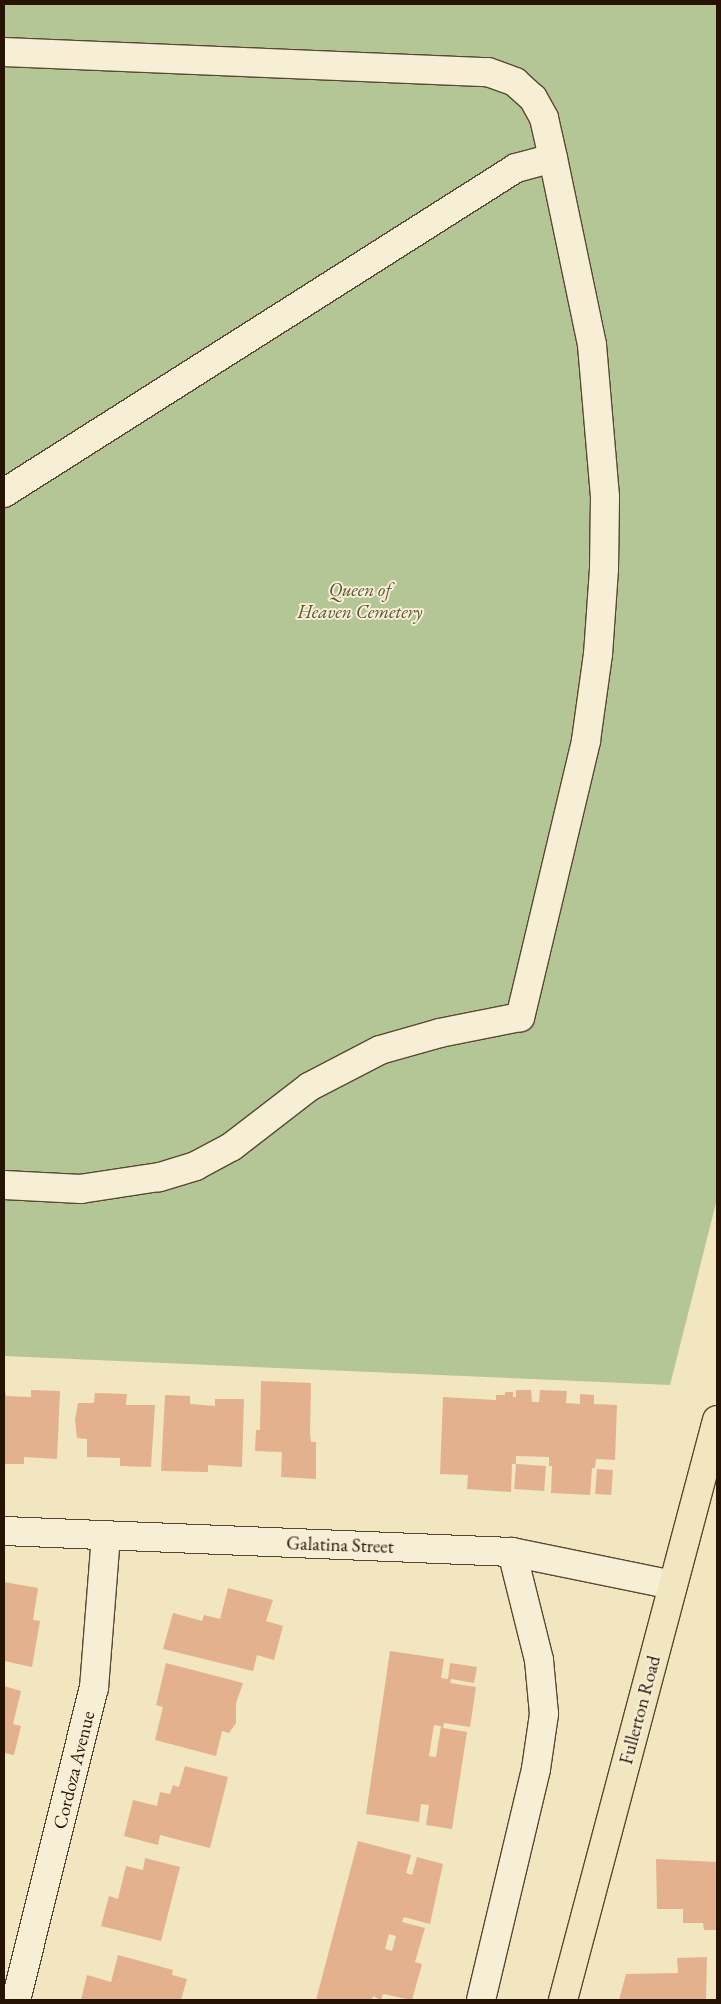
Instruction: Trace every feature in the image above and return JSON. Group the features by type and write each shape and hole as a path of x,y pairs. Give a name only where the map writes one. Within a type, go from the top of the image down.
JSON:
{"main road":[{"name":"Fullerton Road","path":"564,2000 717,1420"}],"street":[{"path":"4,52 488,72 515,82 533,98 544,118 554,158 592,345 605,497 604,569 586,741 520,1017 440,1033 380,1050 309,1087 231,1147 196,1166 159,1176 81,1189 4,1185"},
{"path":"4,493 516,168 554,158"},
{"name":"Galatina Street","path":"4,1531 512,1552 673,1585"},
{"name":"Cordoza Avenue","path":"16,2000 94,1688 106,1535"},
{"path":"481,2000 536,1769 544,1714 538,1660 512,1552"}],"green space":[{"name":"Queen of Heaven Cemetery","path":"4,4 717,4 717,1199 670,1385 4,1356"}],"building":[{"path":"261,1381 311,1383 310,1433 311,1442 316,1442 316,1479 281,1477 282,1452 255,1451 256,1430 260,1430"},
{"path":"4,1387 6,1396 31,1397 31,1390 60,1391 57,1459 24,1457 24,1464 4,1464"},
{"path":"516,1390 531,1390 532,1402 539,1402 540,1390 567,1391 566,1403 580,1404 580,1394 594,1395 594,1404 617,1405 615,1460 596,1459 595,1468 592,1468 590,1495 551,1493 552,1466 549,1466 549,1457 516,1456 516,1464 512,1464 511,1492 467,1489 468,1475 440,1474 443,1397 496,1400 496,1395 505,1395 505,1392 513,1392 513,1397 516,1397"},
{"path":"95,1393 127,1394 126,1405 155,1405 151,1467 120,1466 120,1458 87,1457 87,1439 77,1438 75,1420 78,1403 94,1403"},
{"path":"165,1395 190,1396 190,1404 215,1406 215,1399 244,1399 242,1467 208,1465 208,1472 161,1471"},
{"path":"516,1464 546,1466 544,1491 514,1489"},
{"path":"597,1469 613,1470 611,1495 595,1494"},
{"path":"4,1582 38,1588 33,1620 40,1621 32,1667 4,1661"},
{"path":"228,1588 273,1600 266,1621 283,1626 274,1660 257,1655 253,1671 163,1649 173,1613 202,1621 204,1615 220,1619"},
{"path":"390,1651 444,1659 441,1678 448,1679 450,1663 477,1667 474,1683 451,1679 450,1683 476,1687 470,1727 444,1723 443,1728 467,1732 452,1829 426,1825 429,1805 421,1804 419,1822 366,1814","holes":["434,1725 441,1726 436,1757 429,1756"]},
{"path":"166,1663 243,1683 236,1703 236,1723 229,1733 222,1731 216,1756 155,1740 163,1707 156,1705"},
{"path":"4,1686 21,1691 13,1724 21,1726 14,1755 4,1753"},
{"path":"185,1766 228,1777 210,1848 160,1835 158,1845 124,1836 133,1800 157,1806 160,1792 170,1794 173,1785 179,1787"},
{"path":"358,1841 411,1855 406,1873 412,1875 417,1857 443,1864 430,1924 404,1917 402,1922 425,1928 415,1962 422,1964 412,2000 383,1994 381,2000 373,1996 372,2000 316,2000","holes":["389,1934 396,1936 392,1951 385,1949"]},
{"path":"145,1858 180,1867 161,1941 101,1926 109,1896 118,1899 126,1866 143,1870"},
{"path":"656,1859 717,1862 717,1930 704,1930 703,1923 683,1923 683,1909 657,1909"},
{"path":"118,1955 173,1970 172,1975 187,1979 181,2000 81,2000 87,1975 111,1982"},
{"path":"707,1957 706,2000 619,2000 626,1974 678,1973 677,1958"}]}
